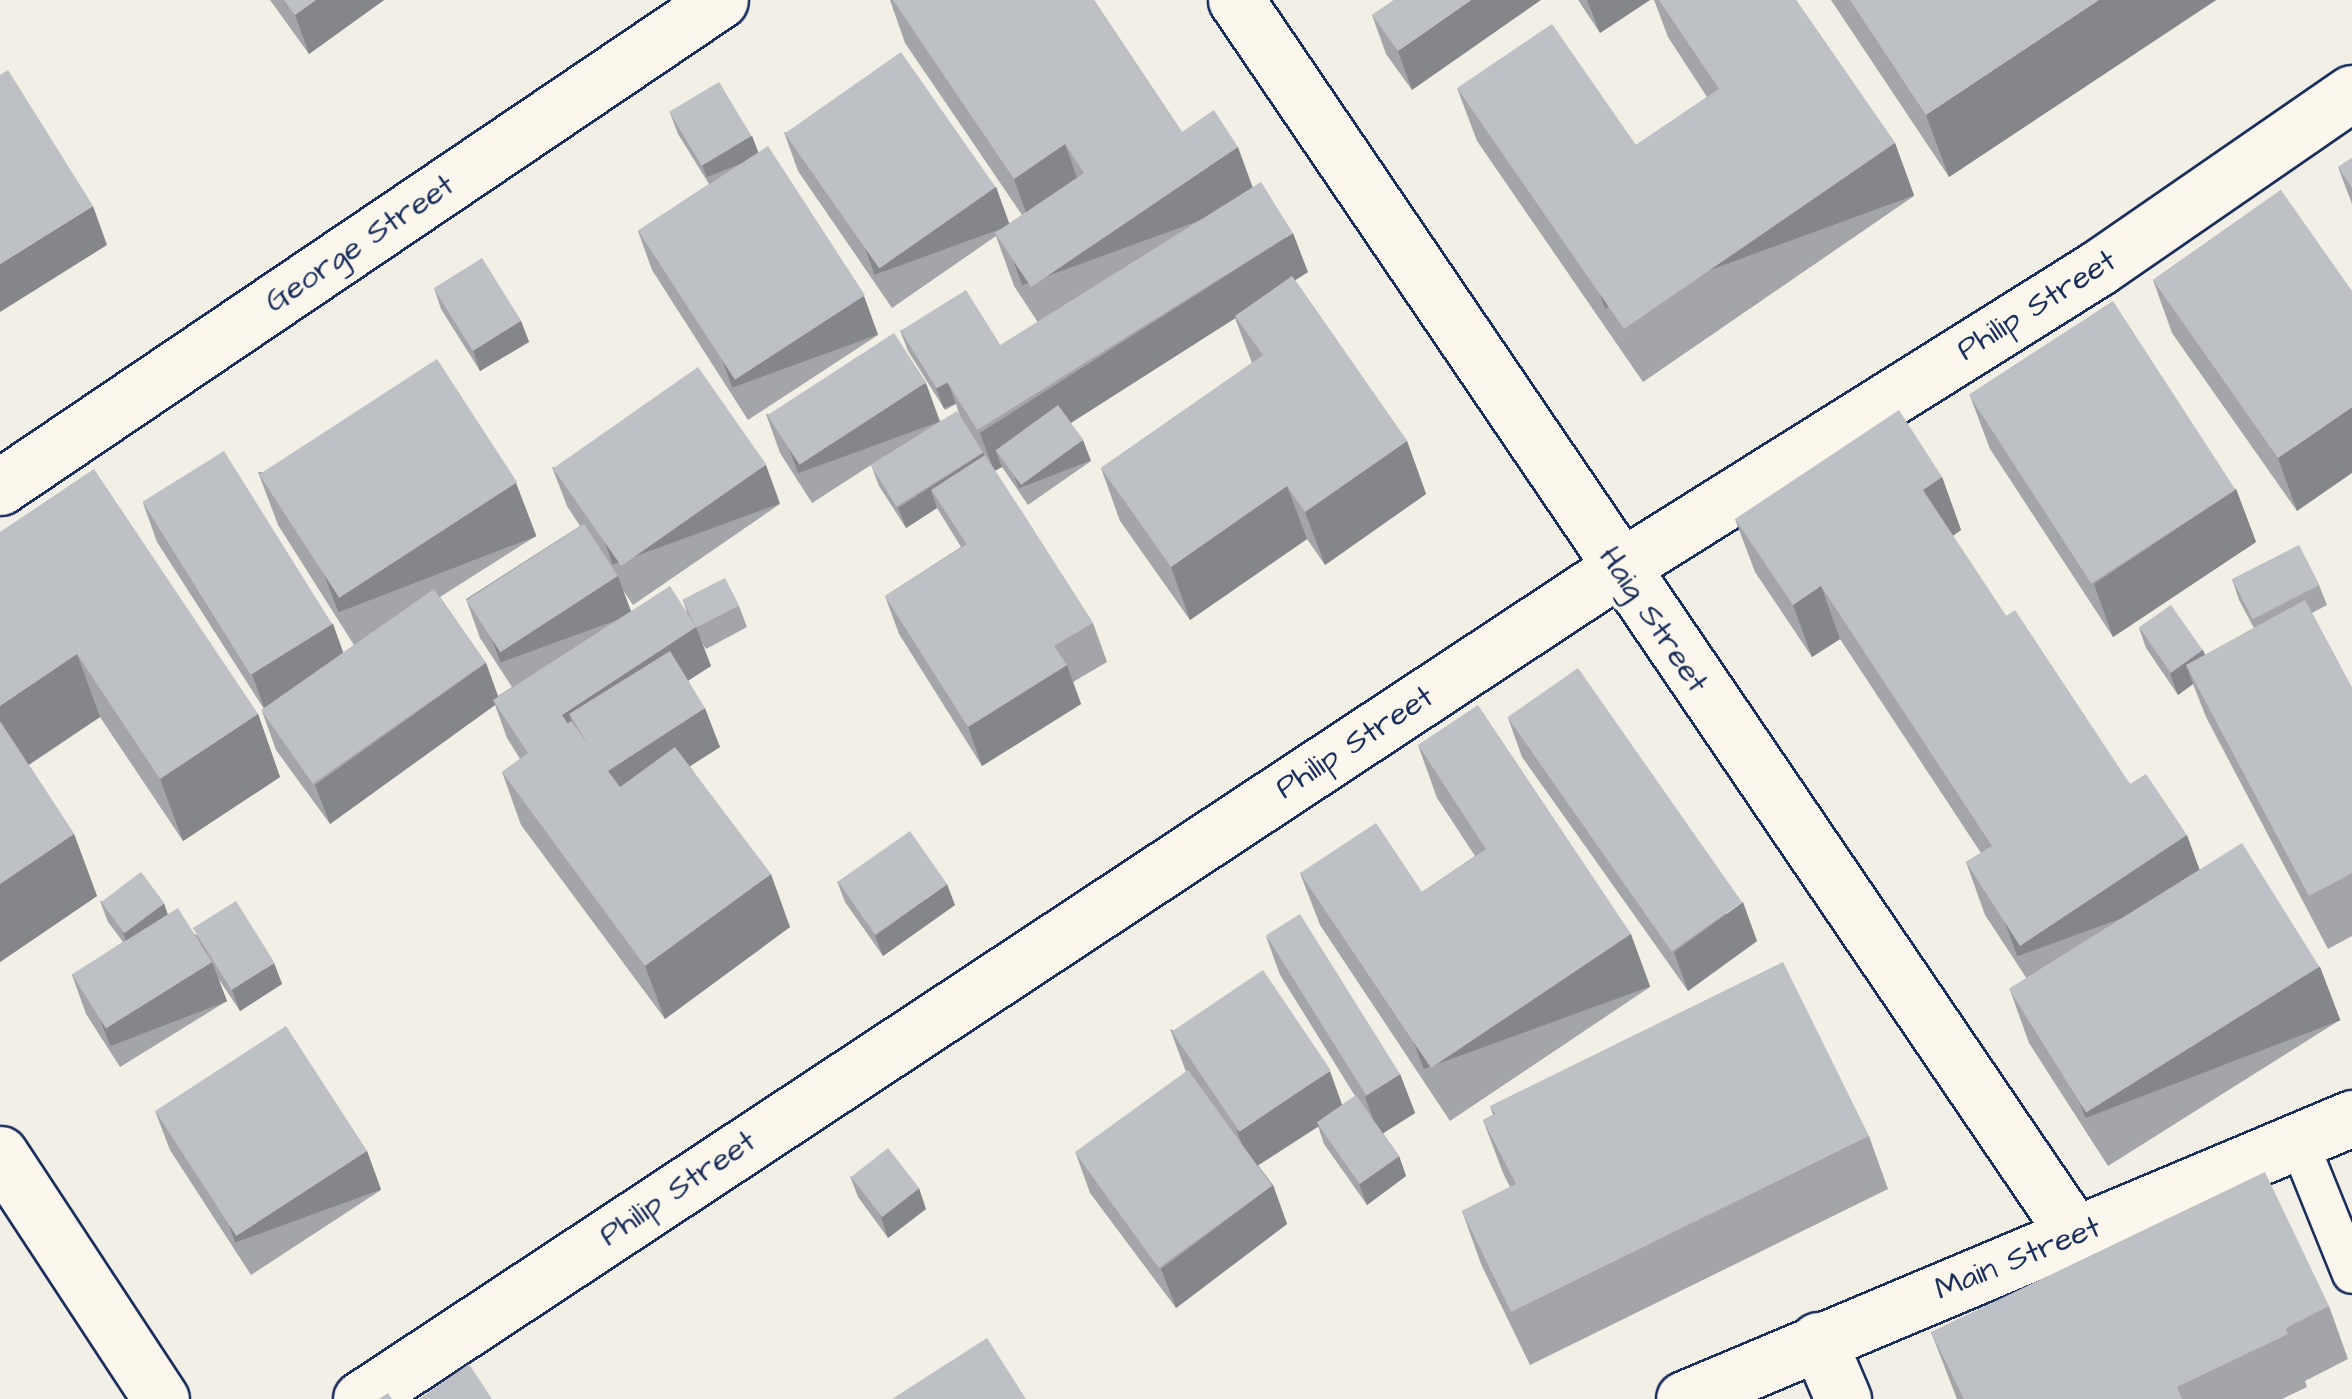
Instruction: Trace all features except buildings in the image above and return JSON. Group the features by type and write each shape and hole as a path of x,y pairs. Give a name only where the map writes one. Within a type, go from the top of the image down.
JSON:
{"street":[{"name":"George Street","path":"0,487 720,0"},
{"name":"Haig Street","path":"1236,0 1618,570 2076,1236"},
{"name":"Philip Street","path":"361,1399 1618,570 2098,268 2352,93"},
{"name":"Main Street","path":"1684,1399 2352,1118"},
{"path":"0,1154 161,1399"},
{"path":"1818,1340 1842,1399"}],"lane":[{"path":"2299,1143 2352,1274"}]}
